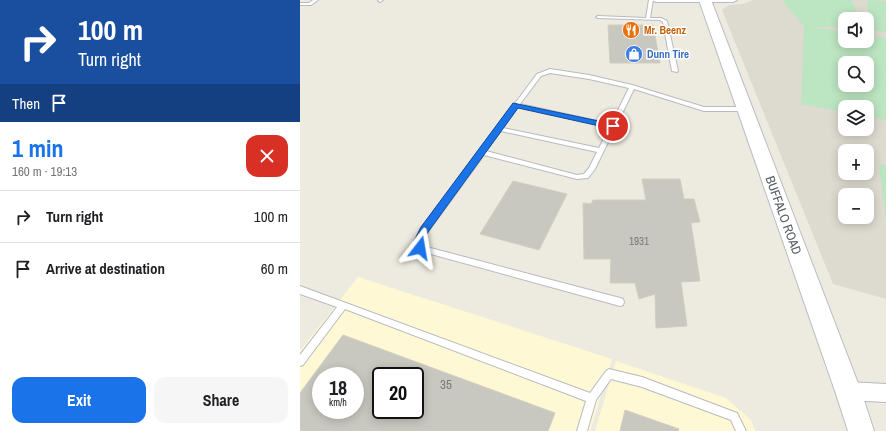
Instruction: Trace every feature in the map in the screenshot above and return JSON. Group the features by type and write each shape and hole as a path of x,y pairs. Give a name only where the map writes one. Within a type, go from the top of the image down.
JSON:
{"main road":[{"name":"BUFFALO ROAD","path":"706,1 848,391 861,431"}],"street":[{"path":"656,0 733,0"},
{"path":"848,391 886,393"}],"lane":[{"path":"300,4 310,4 316,0"},
{"path":"648,18 650,0"},
{"path":"598,17 648,18 661,19 665,21 675,71"},
{"path":"620,302 420,248 419,241 425,230 539,75 550,71 632,87 704,109 745,109"},
{"path":"482,152 577,176 586,176 592,169 632,87"},
{"path":"516,105 613,126"},
{"path":"499,129 601,151"},
{"path":"300,290 344,304 592,398"},
{"path":"300,362 344,304"},
{"path":"582,431 592,398 609,374 642,382 734,416 741,431"}],"shaded area":[{"path":"753,0 886,0 886,299 833,284 722,10 729,5 743,4"},
{"path":"358,277 612,359 590,431 300,431 300,351"},
{"path":"616,361 726,398 751,420 755,431 595,431"}],"green space":[{"path":"782,0 851,0 857,12 838,12 838,27 811,27 838,31 838,48 874,48 874,36 886,38 886,120 874,117 874,100 838,100 838,111 801,104 804,26"},
{"path":"867,0 886,1 886,32 874,30 874,12 869,12"},
{"path":"879,164 886,165 886,220"}],"building":[{"path":"608,25 653,25 660,63 610,63"},
{"path":"642,179 680,179 684,199 694,199 700,222 691,223 700,281 681,282 687,326 656,328 655,294 639,299 635,283 610,283 611,259 584,259 583,203 591,204 593,200 646,200"},
{"path":"513,181 567,194 539,250 480,234"},
{"path":"343,335 555,413 548,431 300,431 300,393 312,377 312,419 364,419 364,367 319,367"},
{"path":"625,410 679,429 678,431 620,431"}],"place":[{"name":"Mr. Beenz","path":"631,30"},
{"name":"Dunn Tire","path":"634,54"}],"route":[{"path":"420,248 419,241 425,230 516,105 613,126"}]}
